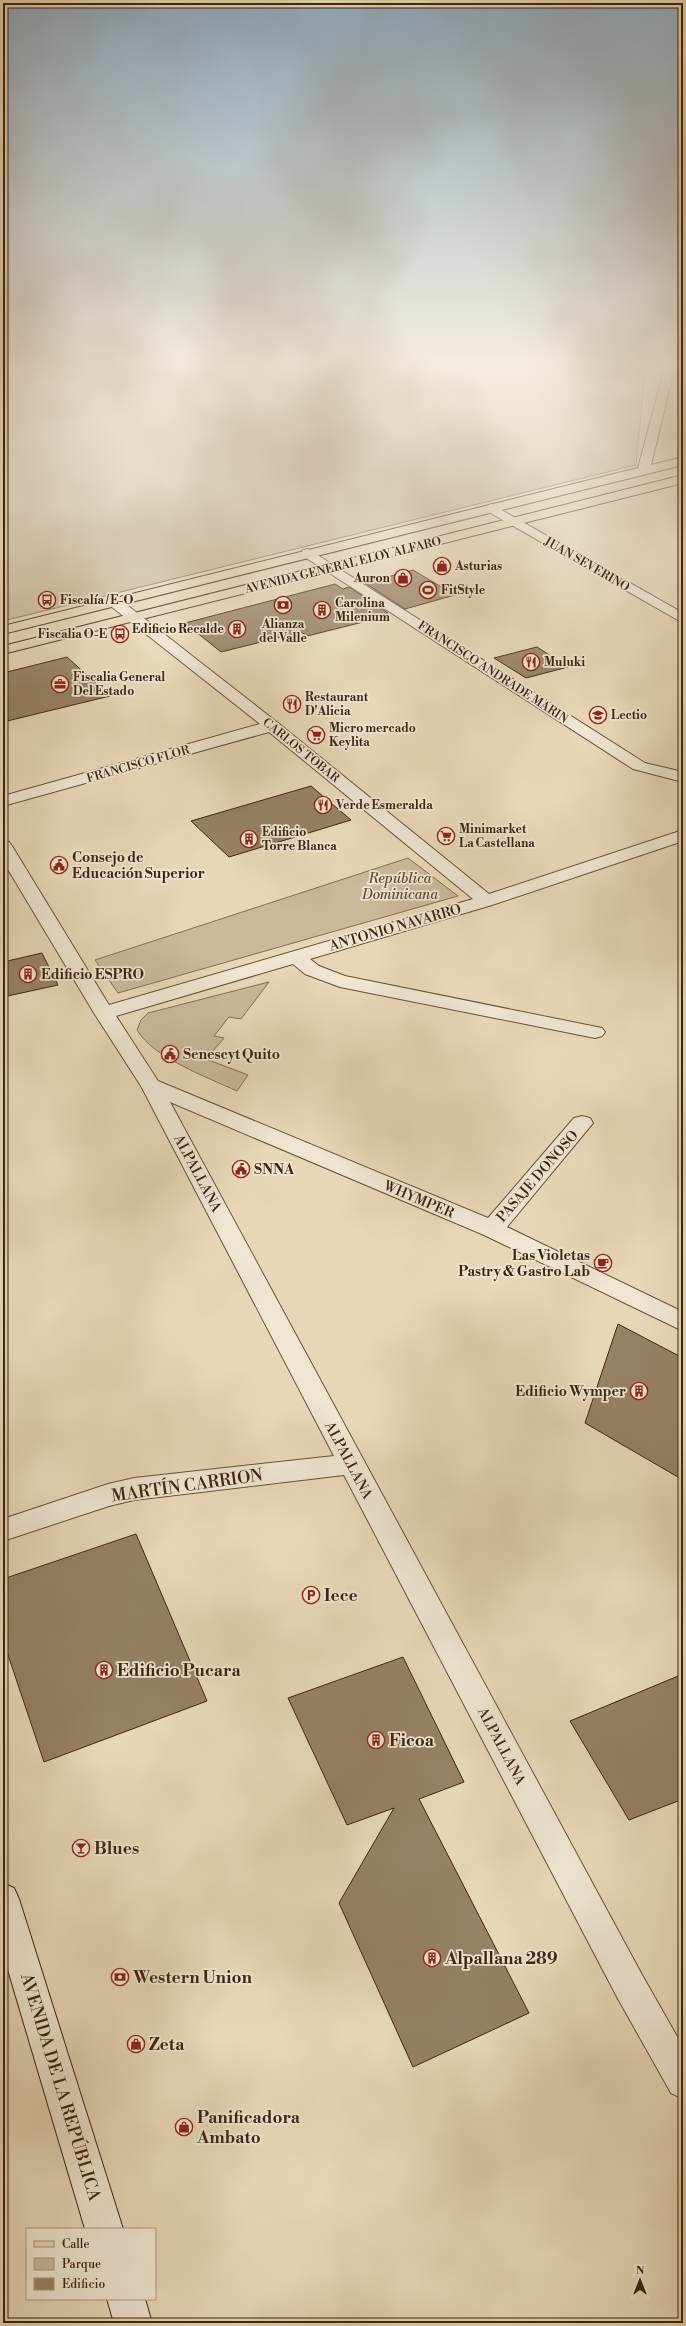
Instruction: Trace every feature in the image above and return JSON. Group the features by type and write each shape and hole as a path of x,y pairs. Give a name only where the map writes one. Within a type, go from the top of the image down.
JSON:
{"main road":[{"name":"AVENIDA GENERAL ELOY ALFARO","path":"3,630 113,601 638,472"},
{"name":"AVENIDA GENERAL ELOY ALFARO","path":"3,650 680,482"}],"street":[{"name":"JUAN SEVERINO","path":"491,508 683,620"},
{"name":"FRANCISCO ANDRADE MARIN","path":"308,553 639,766 683,777"},
{"name":"CARLOS TOBAR","path":"113,601 272,726 486,901"},
{"name":"FRANCISCO FLOR","path":"3,801 272,726"},
{"name":"ANTONIO NAVARRO","path":"104,1013 486,901 683,835"},
{"name":"ALPALLANA","path":"3,846 104,1013 151,1086 625,1978 683,2081"},
{"path":"295,956 312,970 340,980 595,1032"},
{"name":"WHYMPER","path":"151,1086 492,1229 683,1322"},
{"name":"PASAJE DONOSO","path":"492,1229 582,1123"},
{"name":"MARTÍN CARRION","path":"3,1530 108,1495 134,1489 351,1464"},
{"name":"AVENIDA DE LA REPÚBLICA","path":"3,1899 104,2228"},
{"path":"126,2300 133,2323"}],"green space":[{"path":"3,472 609,472 3,621"},
{"name":"República Dominicana","path":"408,858 458,896 118,993 95,960"},
{"path":"269,982 241,1019 229,1017 214,1036 224,1038 206,1059 248,1075 237,1091 168,1058 144,1040 137,1030 141,1020 148,1013"}],"building":[{"path":"413,570 455,595 405,609 365,583"},
{"path":"335,584 343,589 349,587 388,613 380,615 383,617 307,636 301,632 221,652 185,623"},
{"name":"Muluki","path":"537,647 568,667 526,678 494,658"},
{"name":"Fiscalia General Del Estado","path":"67,657 110,696 3,722 3,673"},
{"name":"Edificio Torre Blanca","path":"311,786 351,820 229,857 191,821"},
{"name":"Edificio ESPRO","path":"42,953 58,985 3,997 3,962"},
{"name":"Edificio Wymper","path":"618,1324 683,1358 683,1480 585,1423"},
{"name":"Edificio Pucara","path":"136,1534 207,1701 44,1762 3,1640 3,1579"},
{"path":"403,1657 464,1782 419,1799 529,2013 413,2067 339,1903 394,1808 347,1825 288,1698"},
{"path":"683,1674 683,1799 629,1820 570,1721"}],"place":[{"name":"Asturias","path":"442,566"},
{"name":"Auron","path":"403,578"},
{"name":"FitStyle","path":"428,590"},
{"name":"Fiscalía / E-O","path":"47,600"},
{"name":"Alianza del Valle","path":"283,605"},
{"name":"Carolina Milenium","path":"322,610"},
{"name":"Edificio Recalde","path":"237,629"},
{"name":"Fiscalia O-E","path":"120,634"},
{"name":"Muluki","path":"531,662"},
{"name":"Fiscalia General Del Estado","path":"60,684"},
{"name":"Restaurant D'Alicia","path":"292,704"},
{"name":"Lectio","path":"598,715"},
{"name":"Micro mercado Keylita","path":"316,735"},
{"name":"Verde Esmeralda","path":"323,805"},
{"name":"Minimarket La Castellana","path":"446,836"},
{"name":"Edificio Torre Blanca","path":"249,839"},
{"name":"Consejo de Educación Superior","path":"59,865"},
{"name":"Edificio ESPRO","path":"28,974"},
{"name":"Senescyt Quito","path":"170,1054"},
{"name":"SNNA","path":"241,1169"},
{"name":"Las Violetas Pastry & Gastro Lab","path":"603,1263"},
{"name":"Edificio Wymper","path":"639,1391"},
{"name":"Iece","path":"311,1595"},
{"name":"Edificio Pucara","path":"104,1670"},
{"name":"Ficoa","path":"376,1740"},
{"name":"Blues","path":"81,1848"},
{"name":"Alpallana 289","path":"432,1958"},
{"name":"Western Union","path":"120,1977"},
{"name":"Zeta","path":"136,2044"},
{"name":"Panificadora Ambato","path":"184,2127"}]}
